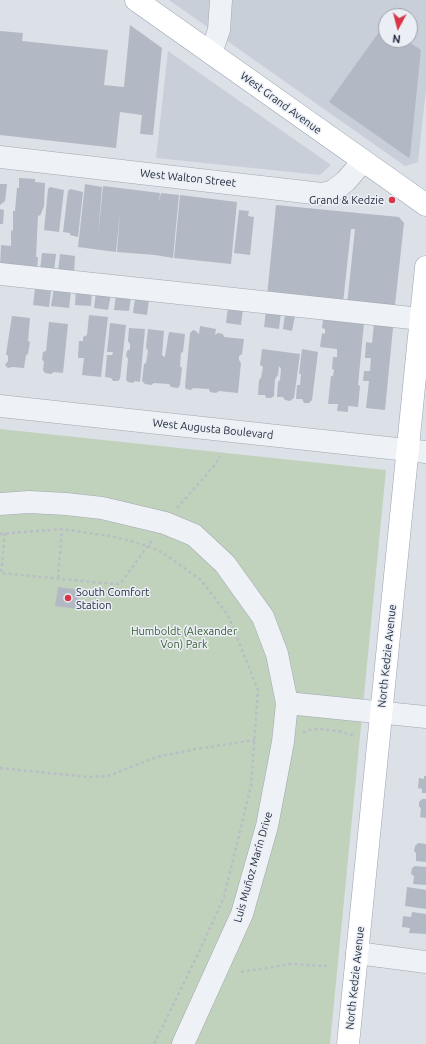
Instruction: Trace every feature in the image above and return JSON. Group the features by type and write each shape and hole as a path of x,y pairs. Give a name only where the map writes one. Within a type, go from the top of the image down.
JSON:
{"main road":[{"name":"West Grand Avenue","path":"136,0 426,205"},
{"name":"North Kedzie Avenue","path":"348,1044 382,712 417,451 421,319 426,267"}],"street":[{"path":"211,53 220,30 222,0"},
{"name":"West Walton Street","path":"0,157 322,194 333,191 346,181 363,161"},
{"path":"0,274 421,319"},
{"name":"West Augusta Boulevard","path":"0,406 417,451"},
{"name":"Luis Muñoz Marín Drive","path":"0,504 29,502 102,508 166,523 194,535 225,564 263,617 277,654 287,703 283,742 267,826 242,914 183,1044"},
{"path":"287,703 426,717"},
{"path":"357,953 426,962"}],"path":[{"path":"176,510 214,466 220,456"},
{"path":"58,578 62,530"},
{"path":"0,534 62,530 115,536 148,546 163,553 202,580 228,615 258,690 251,786 224,898 154,1044"},
{"path":"5,534 1,573 120,584 153,538"},
{"path":"301,734 310,729 343,731 354,736"},
{"path":"0,768 88,777 108,776 164,756 255,740"},
{"path":"240,972 292,964 327,966"}],"shaded area":[{"path":"169,0 426,0 426,90 418,162 405,166"},
{"path":"168,51 331,165 320,175 156,158"}],"green space":[{"name":"Humboldt (Alexander Von) Park","path":"0,429 386,470 330,1044 0,1044"}],"building":[{"path":"130,25 162,48 153,135 140,134 142,115 120,112 116,148 0,135 0,31 23,33 22,41 108,50 104,85 124,87"},
{"path":"378,33 378,48 418,48 421,50 409,158 329,102"},
{"path":"19,178 35,179 35,182 45,183 44,206 40,216 38,215 36,257 38,257 37,271 0,269 1,245 11,246 13,211 15,211 17,188 19,188"},
{"path":"0,184 7,184 5,201 0,205"},
{"path":"85,184 102,187 98,236 103,186 160,193 159,202 161,193 179,195 173,258 117,252 120,213 116,252 78,247"},
{"path":"50,187 64,190 59,232 44,230 48,189"},
{"path":"70,189 83,192 78,237 70,235 70,233 63,232 68,191"},
{"path":"180,195 237,202 231,264 174,258"},
{"path":"276,205 399,217 404,223 395,305 390,308 347,305 355,229 351,229 343,303 267,296"},
{"path":"0,209 4,210 3,224 0,224"},
{"path":"239,210 249,211 248,216 254,217 250,255 234,253"},
{"path":"42,253 56,254 54,271 40,270"},
{"path":"60,254 75,256 74,273 58,272"},
{"path":"54,288 71,290 69,308 51,306"},
{"path":"35,289 51,291 49,307 33,305"},
{"path":"76,290 92,292 91,306 75,305"},
{"path":"96,292 111,294 108,310 94,308"},
{"path":"116,294 131,296 129,311 114,310"},
{"path":"135,298 149,299 147,315 133,313"},
{"path":"228,307 243,309 241,325 226,323"},
{"path":"266,311 281,313 279,329 264,327"},
{"path":"285,314 295,316 292,331 283,329"},
{"path":"89,315 108,317 101,377 82,375 84,358 78,358 79,341 83,341 83,337 87,335"},
{"path":"12,316 30,318 28,341 30,342 24,368 8,368 5,365 8,361 8,356 6,354"},
{"path":"323,319 364,323 358,385 360,386 358,407 348,406 348,412 337,411 338,404 328,404 331,376 333,376 334,370 332,369 333,357 337,357 337,349 320,347 322,333 325,334 325,329 322,328"},
{"path":"49,322 68,324 63,373 54,372 51,374 45,373 43,370 44,362 42,359 43,352 46,351"},
{"path":"110,323 126,325 120,379 118,381 113,381 111,378 105,377 107,355 112,355 113,352 107,352"},
{"path":"374,323 391,325 393,328 385,410 366,408 369,381 363,381 364,371 370,371 371,358 365,358 366,342 372,343"},
{"path":"200,326 216,329 215,335 218,333 223,334 224,337 244,339 242,354 239,356 241,363 238,393 219,391 216,393 210,392 209,389 186,389 190,333 193,330 199,334"},
{"path":"129,328 145,329 140,382 135,381 133,383 126,380 128,359 126,356 127,351 130,349 130,344 128,341"},
{"path":"148,329 164,331 162,355 164,357 169,332 185,334 183,352 181,353 180,366 182,368 180,385 178,388 171,387 169,384 145,384 142,381 144,364 146,363 148,351 146,347"},
{"path":"262,349 300,354 294,398 290,401 285,400 283,397 277,397 281,369 279,366 278,375 275,379 274,396 271,398 266,398 265,395 258,395 259,380 261,378 263,367 260,365"},
{"path":"302,349 318,352 312,400 309,403 304,403 302,399 296,399 297,385 300,385 301,374 299,374"},
{"name":"South Comfort Station","path":"58,587 80,590 78,609 55,606"},
{"path":"424,776 426,776 426,793 422,793 422,789 418,788 419,778 424,779"},
{"path":"422,799 426,799 426,818 420,817 421,809 419,802"},
{"path":"418,843 426,844 426,862 416,861 416,853 414,851 415,846"},
{"path":"415,866 426,867 426,885 413,884 414,876 411,874 412,868"},
{"path":"407,887 426,890 426,909 405,906"},
{"path":"412,912 426,914 426,934 409,933 410,928 402,927 403,916 411,917"}],"place":[{"name":"Grand & Kedzie","path":"392,200"},
{"name":"South Comfort Station","path":"68,598"}]}
